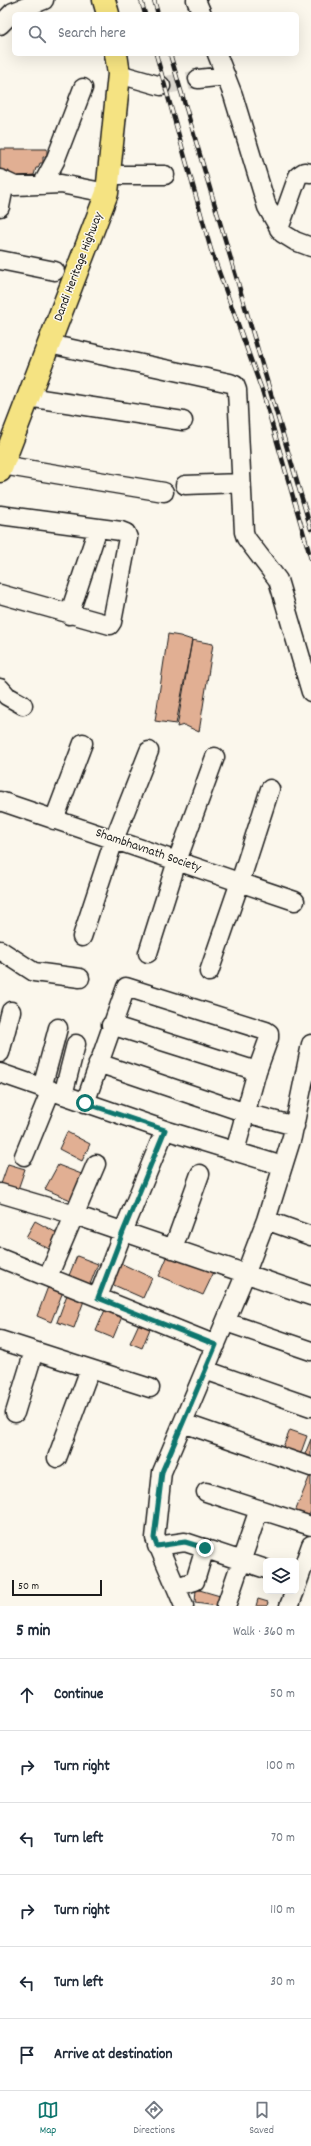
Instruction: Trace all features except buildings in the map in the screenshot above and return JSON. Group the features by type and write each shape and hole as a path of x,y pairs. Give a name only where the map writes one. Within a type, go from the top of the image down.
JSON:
{"highway":[{"path":"104,0 107,12"},
{"name":"Dandi Heritage Highway","path":"1,468 108,184 117,64"}],"street":[{"path":"13,12 44,0"},
{"path":"196,0 201,12"},
{"path":"0,25 12,13"},
{"path":"218,56 233,95 264,201 279,229 287,237 311,247"},
{"path":"117,64 161,86"},
{"path":"198,80 226,76"},
{"path":"42,185 55,161 84,88"},
{"path":"279,229 298,176 304,172 311,172"},
{"path":"0,207 3,181 15,186 108,184 165,175"},
{"path":"0,260 55,271"},
{"path":"49,344 235,385 237,390 241,483 246,538 278,580 311,692"},
{"path":"28,397 184,421"},
{"path":"1,468 164,492"},
{"path":"185,485 241,483"},
{"path":"0,514 121,532 126,534 128,538 112,622 110,625 69,615 0,594"},
{"path":"69,615 98,528"},
{"path":"0,688 7,696 23,705"},
{"path":"54,820 83,743"},
{"path":"82,938 114,840 149,751"},
{"path":"148,953 177,861 215,757"},
{"path":"209,972 270,789"},
{"name":"Shambhavnath Society","path":"0,801 295,901"},
{"path":"0,950 34,972 80,978"},
{"path":"85,1103 124,989 128,987 266,1031 269,1033 269,1038 257,1071 235,1151"},
{"path":"0,1053 12,1011"},
{"path":"112,1025 257,1071"},
{"path":"52,1091 58,1028"},
{"path":"24,1156 52,1091 76,1044"},
{"path":"184,1606 154,1538 162,1472 226,1322 266,1220 295,1126 311,1044"},
{"path":"98,1063 246,1113 295,1126"},
{"path":"0,1073 165,1130 283,1166"},
{"path":"98,1298 123,1232 165,1130"},
{"path":"48,1277 96,1164"},
{"path":"173,1249 200,1174"},
{"path":"0,1193 75,1215 245,1275 311,1296"},
{"path":"266,1220 311,1236"},
{"path":"0,1258 216,1345"},
{"path":"226,1322 311,1351"},
{"path":"0,1340 150,1388"},
{"path":"15,1412 34,1351"},
{"path":"58,1458 90,1369"},
{"path":"205,1370 311,1407"},
{"path":"183,1423 311,1467"},
{"path":"206,1492 311,1526"},
{"path":"226,1606 259,1509"},
{"path":"157,1546 185,1542 263,1568"},
{"path":"299,1584 311,1545"},
{"path":"176,1587 195,1581 205,1548"},
{"path":"289,1606 294,1594"}],"tunnel":[{"path":"161,86 198,79"}],"railway":[{"path":"141,0 144,12"},
{"path":"154,0 157,12"},
{"path":"157,56 211,250 263,393 311,559"},
{"path":"171,56 311,529"}],"route":[{"path":"85,1103 165,1130 123,1232 98,1298 216,1345 162,1472 154,1538 157,1546 185,1542 205,1548"}]}
